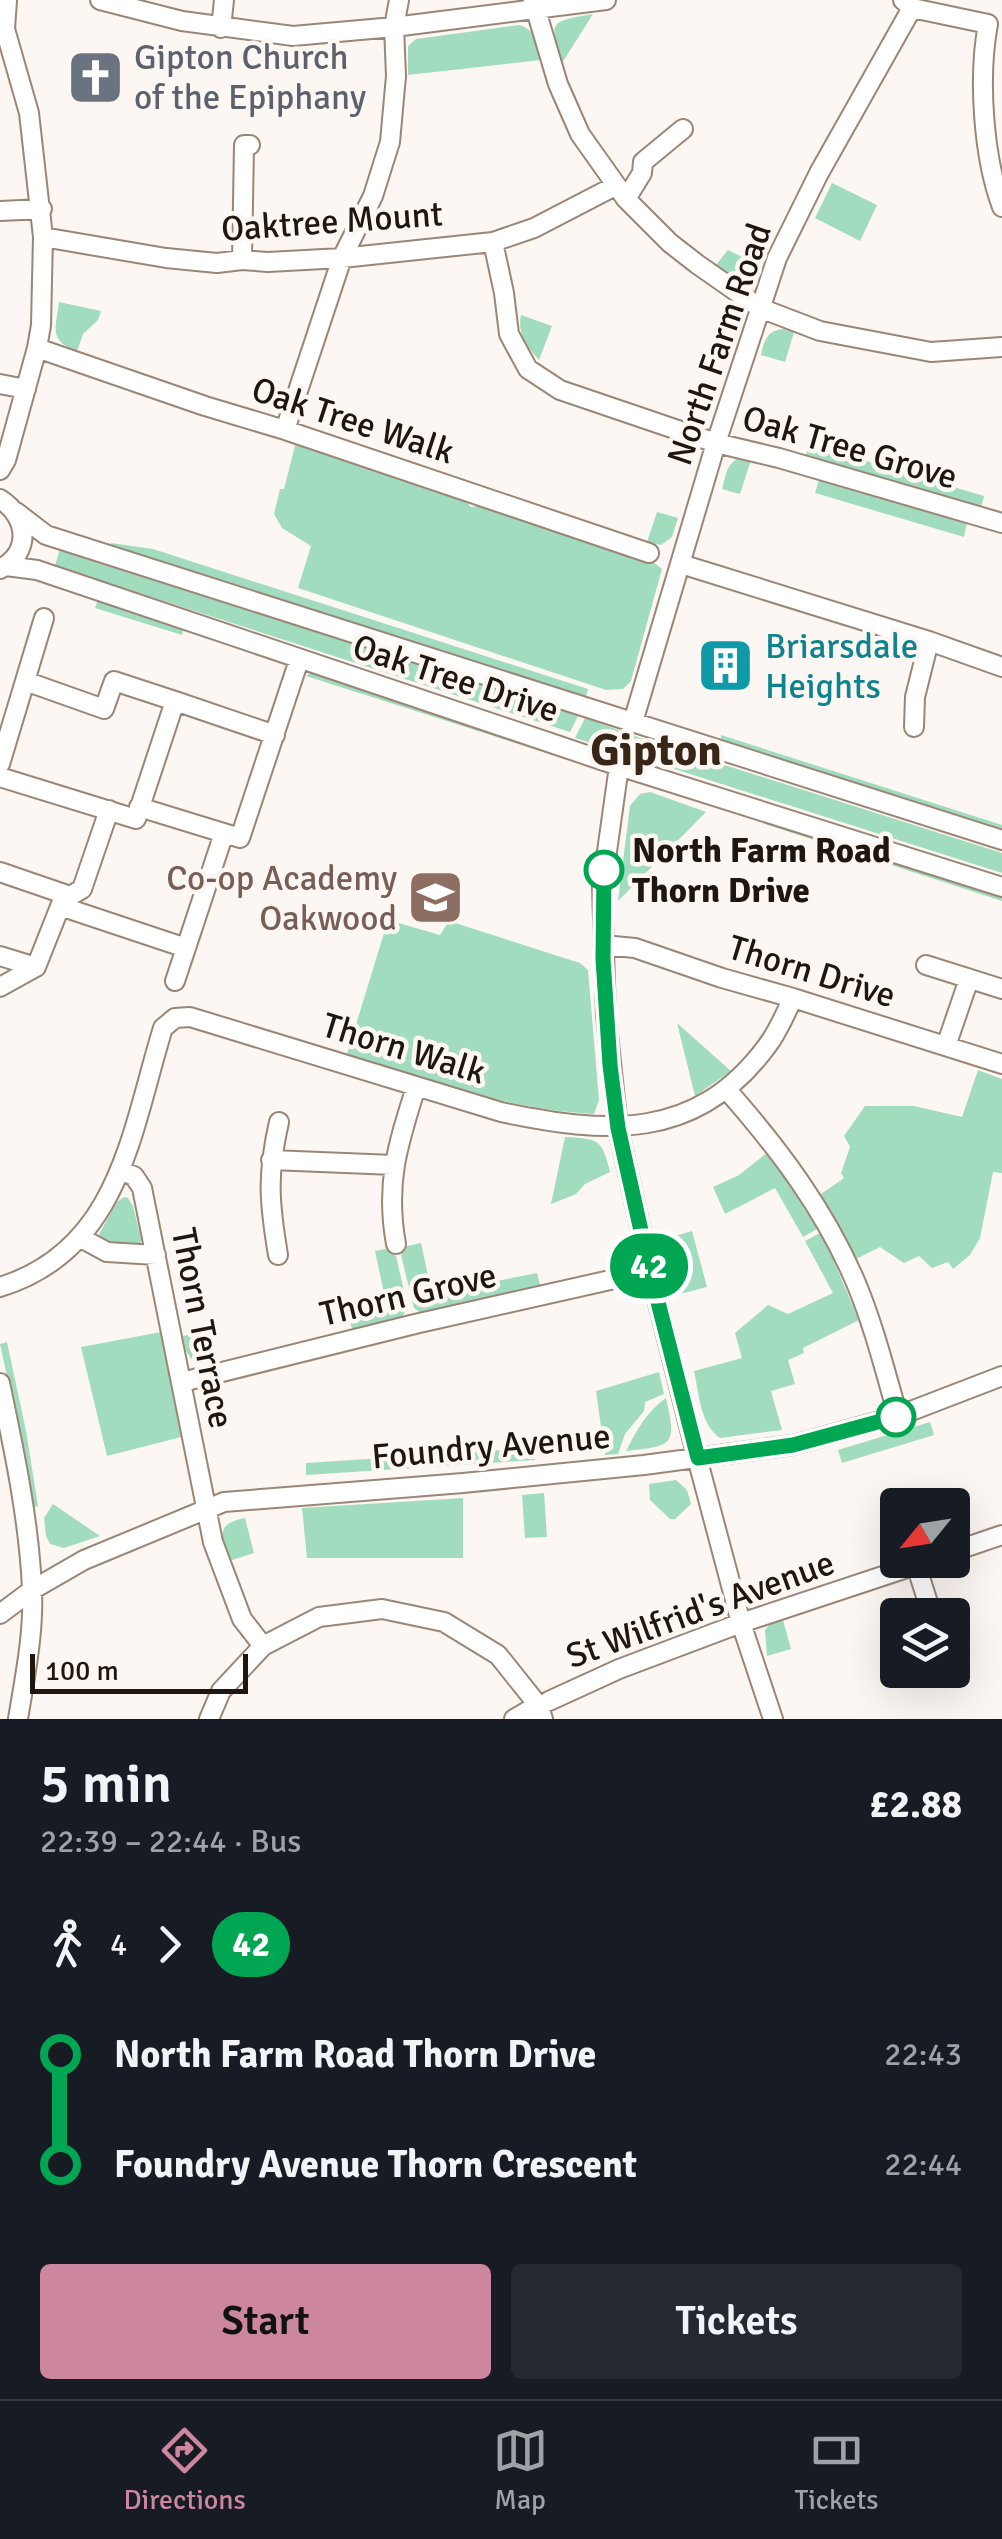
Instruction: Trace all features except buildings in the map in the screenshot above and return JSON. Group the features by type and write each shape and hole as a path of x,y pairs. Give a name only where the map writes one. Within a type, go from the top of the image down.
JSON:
{"street":[{"path":"7,0 2,25 29,113 43,237 38,348 3,465 9,506"},
{"path":"100,0 220,28 292,36 394,26 535,4 606,0"},
{"path":"220,28 224,0"},
{"path":"285,430 342,258 372,196 390,142 396,76 394,26 399,0"},
{"path":"535,4 558,84 580,134 620,193 670,243 760,308 820,332 931,352 1002,346"},
{"path":"908,4 995,18 983,48 987,140 1002,207"},
{"name":"North Farm Road","path":"634,722 716,443 778,258 908,4"},
{"path":"620,193 642,173 643,162 683,129"},
{"path":"242,260 244,145 250,145"},
{"name":"Oaktree Mount","path":"43,237 217,263 342,258 493,242 620,193"},
{"path":"0,210 42,209"},
{"name":"Oak Tree Grove","path":"493,242 509,334 528,369 560,390 716,443 1002,523"},
{"name":"Oak Tree Walk","path":"38,348 649,553"},
{"path":"0,384 26,389"},
{"name":"Oak Tree Drive","path":"3,567 19,551 23,535 22,524 9,506"},
{"name":"Oak Tree Drive","path":"9,506 46,535 1002,840"},
{"path":"682,564 929,640 1002,667"},
{"name":"Oak Tree Drive","path":"3,567 37,570 619,766 1002,886"},
{"path":"0,764 44,618"},
{"path":"914,728 915,697 929,640"},
{"path":"0,777 109,810 138,813 240,838 299,660"},
{"path":"25,680 104,709 114,681 275,735"},
{"path":"138,813 175,701"},
{"path":"619,766 602,887 608,1032 618,1128 650,1271 741,1623 773,1719"},
{"path":"0,986 36,967 62,900 82,889 109,810"},
{"path":"174,982 224,833"},
{"path":"0,872 186,948"},
{"name":"Thorn Drive","path":"603,945 635,948 1002,1064"},
{"path":"0,956 36,967"},
{"path":"926,965 1002,989"},
{"path":"946,1046 969,979"},
{"name":"Thorn Walk","path":"120,1170 163,1028 174,1018 190,1017 518,1116 618,1128 659,1122 713,1100 769,1044 793,998"},
{"path":"396,1244 391,1195 394,1165 416,1087"},
{"path":"726,1090 785,1159 838,1244 869,1318 898,1416"},
{"path":"278,1255 270,1210 270,1160 279,1122"},
{"path":"270,1160 394,1165"},
{"path":"0,1286 39,1271 81,1238 100,1211 120,1170"},
{"name":"Thorn Terrace","path":"120,1170 134,1176 142,1188 213,1542 242,1619 263,1646"},
{"path":"81,1238 106,1252 156,1255"},
{"name":"Thorn Grove","path":"182,1382 650,1271"},
{"name":"Foundry Avenue","path":"0,1614 84,1560 224,1502 463,1483 793,1445 898,1416 1002,1376"},
{"path":"0,1383 18,1478 32,1590 31,1634 18,1719"},
{"path":"970,1546 1002,1535"},
{"name":"St Wilfrid's Avenue","path":"514,1719 619,1669 880,1576"},
{"path":"209,1719 222,1691 263,1646 319,1617 382,1608 444,1622 498,1656 543,1708"}],"green space":[{"path":"593,14 562,63 555,38 556,25"},
{"path":"519,25 532,34 540,60 408,75 408,46 416,39"},
{"path":"832,183 877,205 860,241 815,218"},
{"path":"728,250 757,264 747,275 733,276 716,265"},
{"path":"59,302 101,311 98,320 83,334 77,351 58,338"},
{"path":"521,315 552,326 539,360 524,339"},
{"path":"784,329 794,332 785,362 761,355 767,337"},
{"path":"296,442 463,498 471,507 484,505 652,561 662,569 631,681 623,689 606,690 298,588 311,546 282,528 274,514"},
{"path":"809,444 984,496 981,507 806,455"},
{"path":"740,458 751,460 740,494 722,489 729,467"},
{"path":"819,480 967,523 964,537 815,493"},
{"path":"657,512 678,518 672,537 661,545 647,542"},
{"path":"111,543 153,549 588,689 586,697 110,547"},
{"path":"60,548 579,714 570,732 55,566"},
{"path":"98,600 184,627 182,635 95,608"},
{"path":"312,671 562,750 559,757 306,676"},
{"path":"585,718 663,746 657,764 575,738"},
{"path":"721,735 1002,825 1002,833 720,745"},
{"path":"668,747 1002,853 1002,873 662,765"},
{"path":"650,792 706,812 618,901 630,806 640,794"},
{"path":"768,817 1002,893 1002,901 765,824"},
{"path":"388,920 440,935 449,921 580,963 588,970 599,1100 594,1114 499,1100 347,1054"},
{"path":"677,1023 731,1071 695,1096"},
{"path":"978,1070 1002,1079 1002,1173 993,1172 980,1238 970,1255 953,1269 948,1262 932,1268 919,1256 904,1263 880,1247 856,1259 821,1194 844,1178 841,1173 850,1147 844,1136 865,1106 914,1106 962,1117"},
{"path":"565,1137 597,1142 610,1172 585,1184 576,1194 551,1204"},
{"path":"768,1152 817,1229 803,1237 775,1188 725,1214 713,1187 739,1175"},
{"path":"124,1197 133,1206 141,1243 118,1246 99,1234 117,1202"},
{"path":"692,1231 707,1287 676,1295 661,1240"},
{"path":"820,1233 859,1320 803,1348 804,1353 788,1360 795,1384 771,1391 782,1430 720,1438 704,1416 694,1371 742,1358 735,1333 768,1305 788,1314 833,1293 805,1241"},
{"path":"421,1243 432,1294 537,1273 541,1289 422,1314 414,1308 401,1255 407,1246"},
{"path":"385,1249 396,1256 408,1308 400,1319 352,1329 348,1312 386,1303 375,1251"},
{"path":"209,1330 218,1359 193,1361 183,1336"},
{"path":"161,1332 181,1437 107,1456 81,1347"},
{"path":"7,1342 38,1506 31,1508 0,1344"},
{"path":"659,1372 664,1394 645,1402 644,1411 625,1434 618,1454 605,1455 596,1391"},
{"path":"666,1398 671,1426 668,1441 626,1451 647,1415"},
{"path":"930,1422 934,1435 842,1463 838,1450"},
{"path":"534,1448 535,1460 306,1475 306,1463"},
{"path":"676,1480 687,1490 691,1504 670,1519 650,1500 649,1484"},
{"path":"544,1493 547,1537 525,1538 522,1495"},
{"path":"463,1498 463,1558 307,1558 302,1508"},
{"path":"53,1504 100,1536 64,1548 50,1544 44,1518"},
{"path":"245,1518 254,1553 229,1561 224,1528"},
{"path":"783,1620 791,1649 767,1656 765,1630 771,1623"}],"bus line":[{"name":"42","path":"604,870 603,959 618,1128 698,1458 793,1445 896,1417"}],"place":[{"name":"Gipton Church of the Epiphany","path":"95,77"},
{"name":"Briarsdale Heights","path":"726,666"},
{"name":"North Farm Road Thorn Drive","path":"604,870"},
{"name":"Co-op Academy Oakwood","path":"436,898"}],"district":[{"name":"Gipton","path":"656,749"}]}
